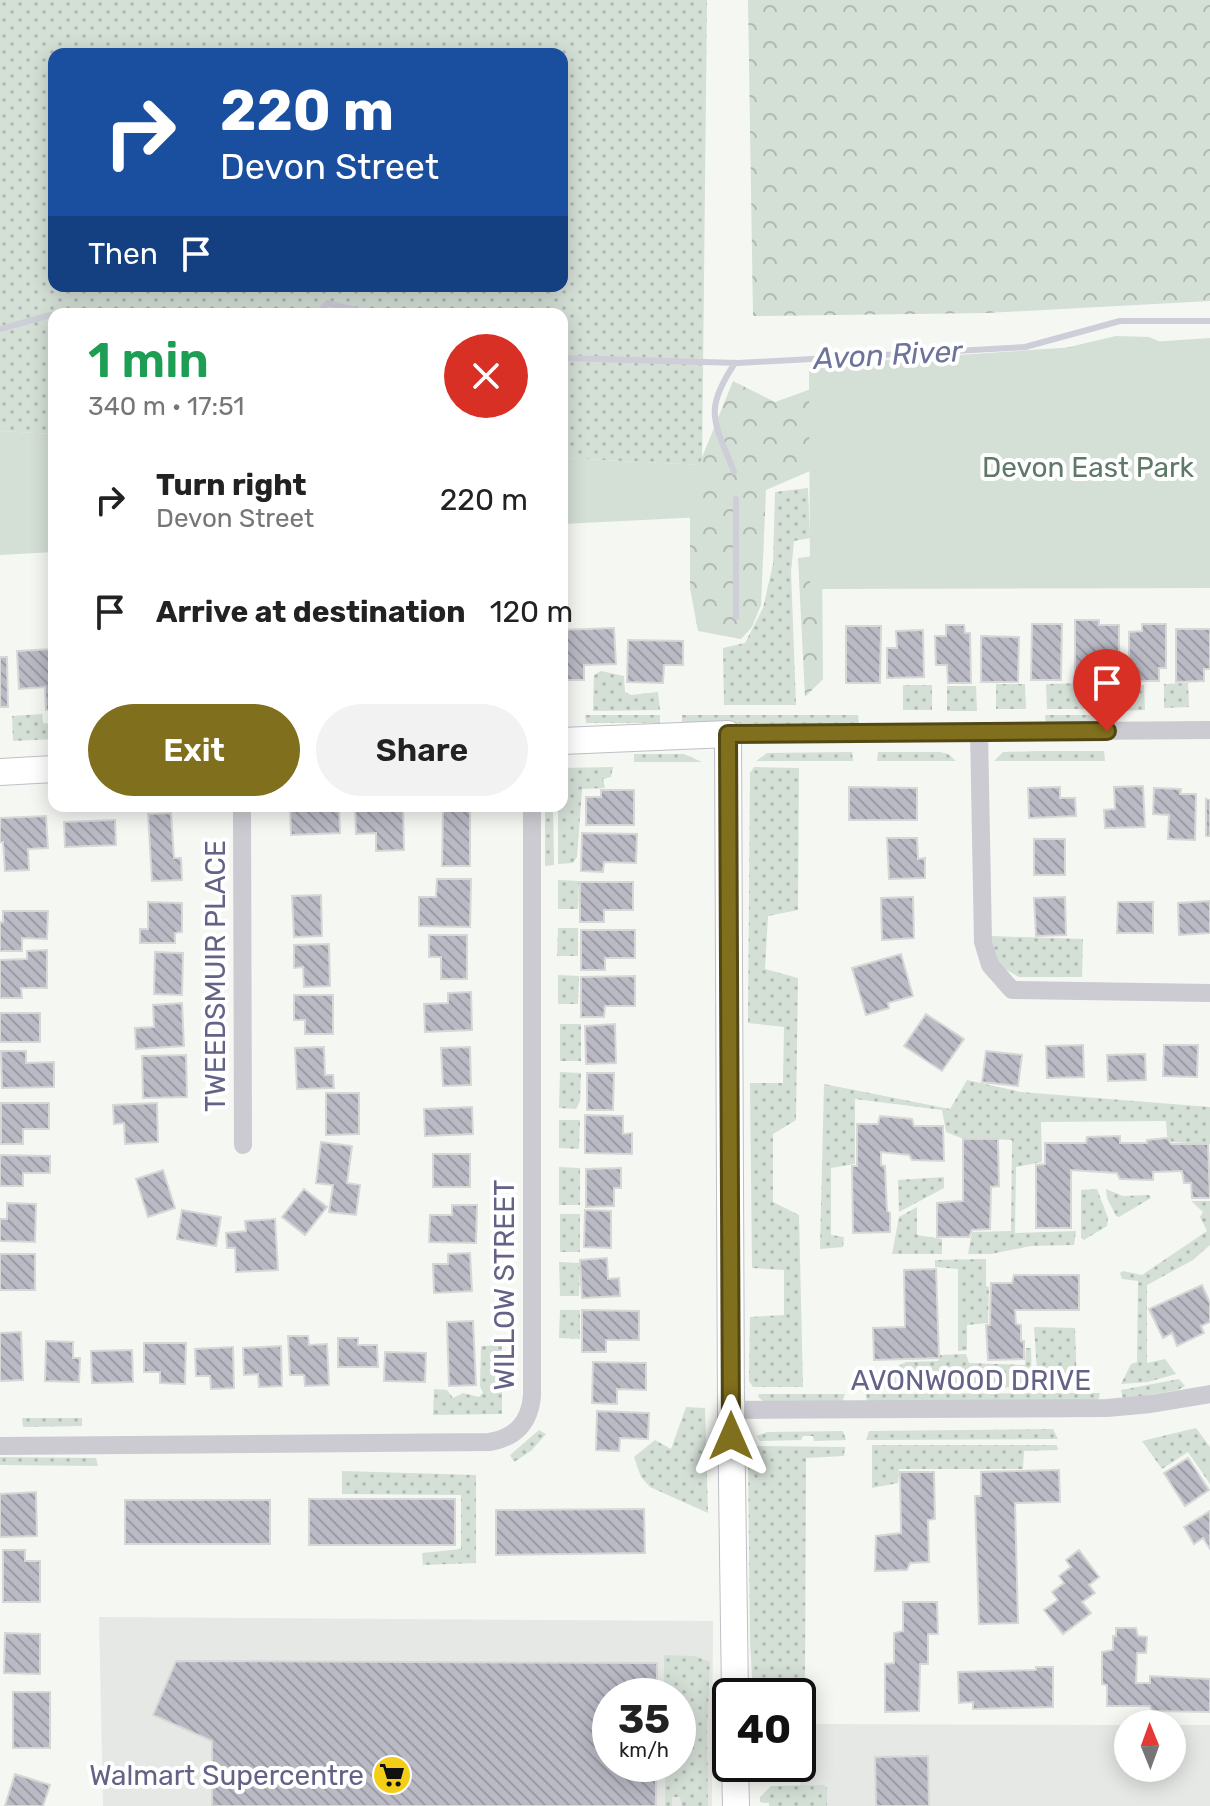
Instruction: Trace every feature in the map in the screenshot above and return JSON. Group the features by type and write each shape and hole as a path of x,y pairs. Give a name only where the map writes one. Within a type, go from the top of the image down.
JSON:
{"street":[{"path":"568,741 728,734 1210,730"},
{"path":"979,731 983,942 990,965 1008,986 1012,990 1210,993"},
{"path":"728,734 735,1678"},
{"path":"0,772 48,769"},
{"name":"TWEEDSMUIR PLACE","path":"242,812 243,1145"},
{"name":"WILLOW STREET","path":"0,1446 489,1442 507,1439 519,1429 527,1418 532,1395 532,812"},
{"name":"AVONWOOD DRIVE","path":"731,1410 1107,1408 1210,1394"},
{"path":"735,1782 736,1806"}],"shaded area":[{"path":"99,1617 713,1621 712,1806 103,1806"},
{"path":"816,1724 1114,1725 1114,1782 1186,1782 1186,1725 1210,1725 1210,1806 800,1806 800,1782 816,1782"}],"green space":[{"path":"0,0 707,0 702,465 568,458 568,308 48,308 48,434 0,431"},
{"path":"748,0 1210,0 1210,301 987,313 753,316"},
{"path":"1116,336 1149,337 1168,345 831,462 766,490 761,605 752,627 741,639 698,631 690,588 690,487 733,381 775,402 839,379 1052,351"},
{"name":"Devon East Park","path":"1210,338 1210,588 810,589 809,365"},
{"path":"0,431 48,434 48,552 0,555"},
{"path":"568,458 702,465 703,517 568,524"},
{"path":"808,488 810,538 794,541 791,572 796,705 724,705 723,648 745,643 763,608 773,564 775,492"},
{"path":"822,555 823,679 805,697 798,558"},
{"path":"601,671 624,676 625,692 631,695 658,692 660,710 593,711 594,675"},
{"path":"1089,683 1095,689 1096,709 1047,709 1046,684"},
{"path":"1188,683 1189,707 1164,708 1164,684"},
{"path":"996,684 1025,684 1026,709 996,709"},
{"path":"903,685 932,685 932,710 903,710"},
{"path":"1114,685 1144,685 1145,710 1115,711"},
{"path":"947,686 976,686 977,711 947,711"},
{"path":"42,714 43,723 48,724 48,739 13,741 12,716"},
{"path":"585,715 660,715 660,723 586,723"},
{"path":"682,715 858,715 859,724 682,723"},
{"path":"1045,715 1096,715 1098,724 1046,724"},
{"path":"1104,751 1105,761 994,761 1003,752"},
{"path":"852,752 853,761 756,761 767,753"},
{"path":"878,752 940,752 956,761 877,761"},
{"path":"634,754 684,754 702,762 634,762"},
{"path":"613,767 611,777 603,779 605,788 582,789 577,857 573,863 558,864 558,812 568,812 568,768"},
{"path":"754,767 799,768 798,910 768,916 765,969 798,978 796,1120 773,1134 773,1202 799,1215 803,1387 753,1387 749,1381 750,1317 784,1315 784,1270 752,1268 750,1083 783,1083 784,1027 748,1023 750,773"},
{"path":"545,812 553,812 554,865 545,866"},
{"path":"558,880 579,881 578,909 558,909"},
{"path":"558,928 578,928 578,956 557,956"},
{"path":"991,936 1083,939 1082,977 1019,977 998,965"},
{"path":"558,975 579,976 578,1004 558,1004"},
{"path":"560,1024 581,1024 581,1061 560,1061"},
{"path":"560,1072 581,1073 580,1101 576,1109 559,1108"},
{"path":"967,1080 1021,1092 1210,1107 1210,1144 1172,1142 1167,1136 1166,1121 1041,1122 1042,1162 1016,1167 1015,1233 1076,1231 1074,1245 1031,1246 991,1254 968,1254 972,1232 1011,1231 1012,1140 961,1138 946,1132 942,1110 855,1099 855,1164 831,1168 831,1235 844,1237 843,1247 820,1249 824,1084 950,1109"},
{"path":"559,1120 580,1120 579,1149 559,1148"},
{"path":"559,1167 580,1168 580,1205 559,1205"},
{"path":"944,1177 944,1188 899,1212 898,1180"},
{"path":"1097,1189 1108,1218 1107,1226 1084,1240 1081,1238 1081,1190"},
{"path":"1106,1189 1123,1196 1149,1195 1151,1198 1119,1217 1107,1198"},
{"path":"1191,1201 1210,1201 1210,1245 1193,1260 1147,1285 1147,1363 1165,1359 1176,1374 1148,1382 1121,1384 1131,1364 1137,1362 1138,1281 1122,1279 1120,1273 1142,1275 1207,1231 1200,1217 1203,1212"},
{"path":"917,1207 917,1235 942,1239 942,1254 892,1254 899,1217"},
{"path":"560,1214 580,1214 580,1252 560,1252"},
{"path":"986,1259 988,1323 967,1325 967,1350 958,1351 958,1269 935,1267 935,1260"},
{"path":"559,1262 580,1263 579,1296 560,1296"},
{"path":"560,1310 580,1310 580,1339 559,1338"},
{"path":"1034,1327 1075,1328 1077,1387 1038,1387"},
{"path":"502,1345 502,1414 433,1415 434,1389 447,1390 453,1398 463,1393 479,1397 483,1393 480,1386 481,1346"},
{"path":"1026,1348 1031,1348 1032,1387 871,1389 872,1381 891,1381 893,1369 906,1362 938,1361 940,1355 966,1354 969,1363 1025,1365"},
{"path":"1179,1379 1185,1386 1178,1390 1123,1400 1121,1390"},
{"path":"1100,1393 1098,1402 867,1402 866,1394"},
{"path":"759,1394 845,1394 842,1403 766,1403 758,1397"},
{"path":"686,1407 705,1408 708,1513 650,1487 641,1477 634,1457 655,1440 671,1449"},
{"path":"22,1418 82,1418 82,1426 23,1427"},
{"path":"1196,1428 1210,1447 1210,1484 1188,1452 1162,1469 1142,1441"},
{"path":"1053,1429 1058,1439 866,1440 869,1431"},
{"path":"539,1430 546,1434 531,1451 514,1462 510,1455"},
{"path":"843,1431 846,1440 814,1441 813,1436 803,1436 801,1440 760,1441 757,1436 767,1432"},
{"path":"872,1445 1057,1445 1058,1450 1024,1451 1023,1469 899,1469 898,1483 872,1488"},
{"path":"751,1446 845,1447 844,1456 806,1458 805,1678 752,1678 748,1456"},
{"path":"0,1457 96,1458 98,1466 0,1465"},
{"path":"342,1471 476,1475 476,1563 423,1565 422,1553 461,1549 461,1495 342,1494"},
{"path":"664,1655 695,1656 710,1662 708,1806 682,1806 680,1797 672,1797 672,1806 665,1806 665,1782 696,1782 696,1678 664,1678"},
{"path":"824,1785 827,1788 827,1806 769,1806 769,1803 760,1802 760,1797 771,1786"}],"building":[{"path":"1075,620 1099,620 1099,625 1119,625 1119,682 1089,682 1089,672 1075,672"},
{"path":"1032,624 1062,624 1061,680 1031,680"},
{"path":"1142,624 1166,624 1166,668 1159,668 1159,681 1129,681 1129,632 1142,631"},
{"path":"946,625 964,625 965,633 970,633 971,683 948,683 947,665 936,665 935,636 946,636"},
{"path":"846,626 881,626 880,683 846,683"},
{"path":"614,628 616,664 584,665 584,680 568,680 568,630"},
{"path":"1176,629 1210,629 1210,669 1204,669 1204,681 1176,682"},
{"path":"923,630 924,677 887,678 887,648 897,648 896,631"},
{"path":"981,636 1019,637 1018,682 981,682"},
{"path":"628,640 683,641 683,665 664,665 663,683 627,682"},
{"path":"48,649 48,710 45,687 19,689 17,651"},
{"path":"0,657 7,657 8,707 0,707"},
{"path":"1143,786 1145,827 1105,828 1104,810 1115,809 1114,787"},
{"path":"849,787 917,788 917,820 849,820"},
{"path":"1060,787 1060,798 1075,798 1076,816 1029,818 1028,788"},
{"path":"1154,788 1181,789 1180,794 1196,794 1195,840 1168,839 1169,815 1153,814"},
{"path":"601,790 634,790 634,825 586,825 586,797 601,797"},
{"path":"1206,799 1210,800 1210,836 1206,836"},
{"path":"290,812 339,812 340,833 291,835"},
{"path":"355,812 403,812 404,850 376,851 376,833 356,834"},
{"path":"443,812 470,812 470,866 442,866"},
{"path":"171,813 174,858 181,858 182,880 152,881 148,814"},
{"path":"46,816 48,848 28,849 29,870 5,871 0,818"},
{"path":"115,820 116,845 65,847 64,822"},
{"path":"582,833 637,834 636,863 604,862 603,872 581,871"},
{"path":"887,838 917,838 918,859 925,858 925,878 889,879"},
{"path":"1034,839 1065,839 1065,875 1034,875"},
{"path":"437,879 471,879 470,927 419,926 419,897 436,897"},
{"path":"580,882 633,882 633,910 604,910 604,922 580,922"},
{"path":"321,895 322,936 294,937 292,896"},
{"path":"913,897 914,938 882,940 881,898"},
{"path":"1065,897 1066,935 1036,936 1034,898"},
{"path":"1210,901 1210,933 1179,935 1178,903"},
{"path":"148,902 182,903 182,932 175,933 175,943 140,943 140,929 148,929"},
{"path":"1118,902 1153,902 1153,933 1117,933"},
{"path":"3,911 48,911 47,939 22,938 22,951 0,951"},
{"path":"581,930 635,930 635,958 605,958 605,970 581,970"},
{"path":"429,935 467,935 467,979 441,979 441,957 429,957"},
{"path":"329,944 330,986 304,987 303,967 294,968 294,945"},
{"path":"47,950 47,988 21,988 22,998 0,998 0,960 27,959 27,951"},
{"path":"155,952 183,953 182,995 154,994"},
{"path":"901,954 913,996 888,1003 889,1008 866,1015 852,968"},
{"path":"635,976 635,1006 605,1006 604,1017 581,1017 581,977"},
{"path":"471,992 472,1030 425,1032 424,1004 448,1003 448,993"},
{"path":"294,995 333,995 333,1034 305,1034 305,1020 294,1020"},
{"path":"182,1003 184,1046 136,1049 135,1028 154,1027 153,1005"},
{"path":"0,1013 40,1013 40,1042 0,1042"},
{"path":"926,1014 964,1039 942,1071 904,1046"},
{"path":"615,1024 616,1063 586,1064 585,1026"},
{"path":"1083,1045 1084,1077 1047,1078 1046,1046"},
{"path":"1164,1045 1198,1045 1197,1077 1163,1076"},
{"path":"324,1047 325,1075 333,1075 334,1088 297,1089 295,1048"},
{"path":"470,1047 471,1085 443,1086 441,1048"},
{"path":"1,1051 26,1051 26,1063 54,1062 54,1087 2,1088"},
{"path":"986,1051 1022,1055 1018,1086 982,1082"},
{"path":"1145,1054 1146,1080 1108,1081 1107,1055"},
{"path":"186,1055 187,1097 143,1098 142,1056"},
{"path":"587,1073 614,1073 613,1110 587,1110"},
{"path":"326,1093 359,1093 359,1134 326,1135"},
{"path":"1,1103 49,1103 49,1129 23,1129 23,1144 1,1144"},
{"path":"157,1103 158,1142 125,1144 124,1123 114,1124 113,1105"},
{"path":"472,1107 473,1134 425,1136 424,1109"},
{"path":"585,1115 623,1116 623,1134 632,1133 632,1154 585,1153"},
{"path":"880,1116 912,1119 914,1126 943,1126 944,1161 912,1160 909,1155 881,1152 881,1165 885,1166 890,1232 853,1233 852,1166 857,1166 857,1124 878,1124"},
{"path":"1120,1136 1120,1143 1147,1143 1147,1140 1168,1138 1171,1144 1208,1144 1210,1198 1192,1198 1191,1183 1184,1183 1182,1171 1153,1172 1153,1180 1120,1179 1117,1173 1071,1170 1071,1228 1036,1228 1036,1165 1045,1164 1045,1143 1086,1143 1087,1137"},
{"path":"963,1139 998,1139 999,1186 991,1187 990,1229 972,1230 969,1237 937,1237 937,1203 963,1201"},
{"path":"321,1142 352,1146 347,1183 360,1185 356,1215 329,1212 333,1185 316,1183"},
{"path":"433,1154 470,1154 470,1187 433,1187"},
{"path":"0,1155 50,1156 50,1173 23,1173 23,1186 0,1186"},
{"path":"621,1168 621,1188 614,1188 614,1206 586,1207 586,1169"},
{"path":"163,1170 175,1208 148,1217 136,1179"},
{"path":"304,1189 327,1207 305,1235 282,1217"},
{"path":"7,1203 36,1204 35,1242 0,1241 0,1219 7,1219"},
{"path":"452,1205 477,1205 476,1243 429,1242 430,1215 452,1215"},
{"path":"182,1210 221,1217 216,1246 177,1239"},
{"path":"585,1210 611,1211 611,1248 584,1247"},
{"path":"275,1219 278,1270 236,1272 235,1248 227,1248 226,1233 246,1231 245,1221"},
{"path":"470,1253 472,1291 434,1293 433,1264 448,1264 448,1254"},
{"path":"0,1254 35,1254 35,1290 0,1290"},
{"path":"607,1258 608,1279 619,1278 620,1296 582,1298 580,1260"},
{"path":"936,1269 939,1358 874,1360 873,1328 905,1327 904,1270"},
{"path":"1014,1275 1079,1275 1079,1310 1015,1310 1016,1324 1021,1325 1021,1341 1024,1341 1024,1359 988,1360 986,1325 990,1325 991,1283 1012,1283"},
{"path":"1202,1285 1210,1303 1210,1322 1201,1326 1204,1333 1177,1346 1172,1333 1163,1338 1149,1309"},
{"path":"582,1310 639,1311 639,1340 606,1340 606,1352 582,1352"},
{"path":"473,1321 476,1385 449,1386 447,1322"},
{"path":"21,1332 23,1380 0,1381 0,1333"},
{"path":"288,1336 308,1336 309,1345 327,1344 329,1385 305,1386 304,1375 290,1375"},
{"path":"338,1338 358,1338 358,1345 377,1345 378,1367 338,1367"},
{"path":"46,1341 73,1342 73,1358 80,1358 79,1382 45,1381"},
{"path":"144,1343 186,1343 185,1384 160,1383 160,1372 144,1372"},
{"path":"281,1346 282,1386 259,1387 258,1374 244,1375 243,1348"},
{"path":"233,1347 234,1388 211,1389 210,1376 196,1376 195,1349"},
{"path":"132,1350 133,1382 92,1383 91,1351"},
{"path":"385,1352 426,1353 425,1382 384,1381"},
{"path":"593,1362 646,1363 646,1390 617,1389 617,1404 592,1403"},
{"path":"597,1411 649,1413 648,1439 620,1438 619,1451 596,1450"},
{"path":"1188,1458 1209,1490 1185,1506 1164,1473"},
{"path":"1059,1470 1060,1502 1015,1503 1018,1623 979,1624 975,1496 981,1496 981,1472"},
{"path":"900,1472 934,1472 935,1519 928,1520 929,1562 910,1563 907,1570 875,1571 876,1536 901,1533"},
{"path":"36,1492 37,1536 0,1537 0,1494"},
{"path":"309,1499 455,1499 455,1545 309,1545"},
{"path":"125,1500 270,1500 270,1544 125,1544"},
{"path":"644,1509 645,1553 496,1555 496,1510"},
{"path":"1210,1511 1210,1549 1203,1538 1194,1544 1184,1527"},
{"path":"3,1550 25,1550 25,1561 40,1561 40,1602 3,1602"},
{"path":"1079,1550 1099,1577 1089,1585 1095,1593 1082,1602 1091,1613 1063,1634 1044,1610 1058,1600 1052,1592 1064,1583 1059,1576 1071,1567 1066,1560"},
{"path":"903,1602 937,1602 938,1634 928,1634 928,1664 920,1664 919,1711 885,1712 885,1664 894,1663 894,1633 903,1631"},
{"path":"1116,1628 1136,1628 1138,1636 1147,1637 1146,1653 1137,1653 1136,1683 1150,1683 1150,1676 1210,1679 1210,1712 1152,1710 1150,1706 1107,1706 1107,1685 1102,1684 1102,1652 1113,1650 1113,1636 1116,1636"},
{"path":"5,1633 40,1634 40,1674 4,1673"},
{"path":"176,1661 657,1663 657,1678 592,1678 592,1782 656,1782 656,1806 212,1806 212,1741 153,1715"},
{"path":"1036,1667 1053,1667 1053,1707 973,1709 973,1702 959,1703 958,1672 1036,1670"},
{"path":"13,1692 50,1692 50,1748 13,1748"},
{"path":"928,1756 929,1806 876,1806 875,1757"},
{"path":"15,1774 50,1785 43,1806 5,1806"}],"waterway":[{"name":"Avon River","path":"323,308 328,303 347,308"},
{"name":"Avon River","path":"0,329 48,316"},
{"name":"Avon River","path":"568,358 738,363 1025,347 1120,321 1210,321"},
{"path":"734,472 717,428 715,406 735,363"},
{"path":"736,499 736,617"}],"place":[{"name":"Walmart Supercentre","path":"392,1775"}],"route":[{"path":"731,1436 728,734 1107,731"}]}
